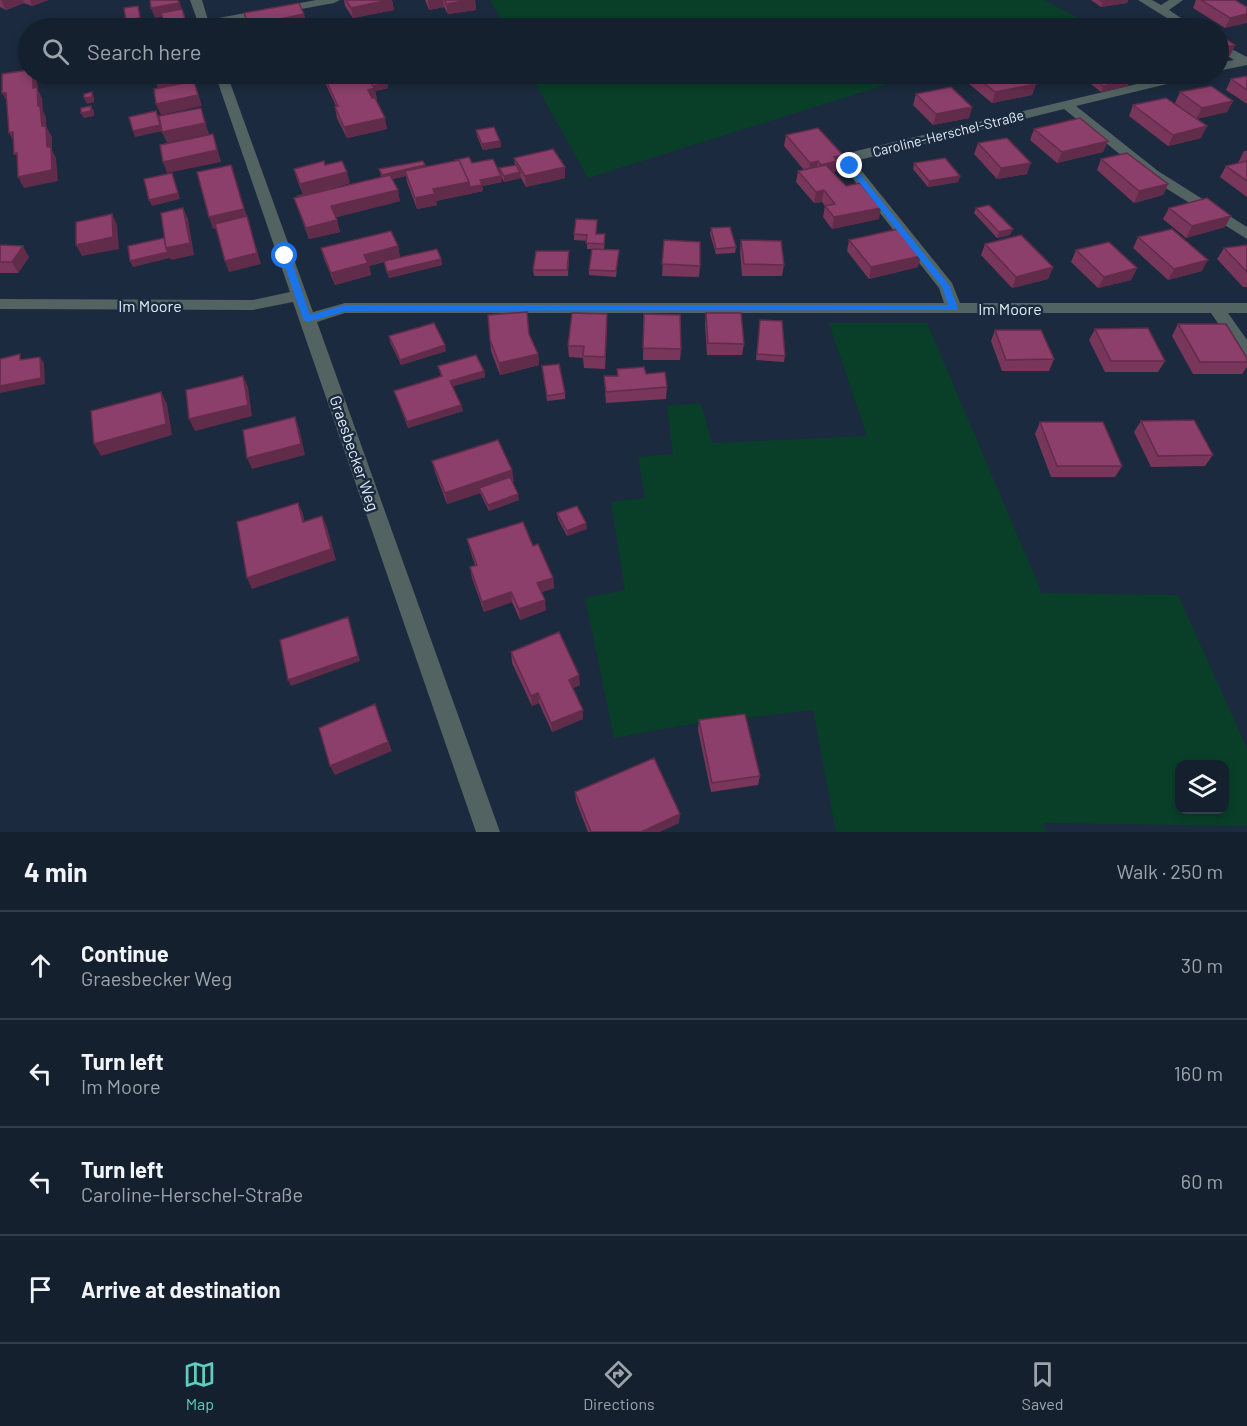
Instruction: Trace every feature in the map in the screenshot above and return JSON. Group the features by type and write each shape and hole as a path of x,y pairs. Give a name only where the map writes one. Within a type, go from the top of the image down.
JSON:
{"street":[{"path":"196,0 202,18"},
{"path":"244,18 334,0"},
{"path":"1144,0 1172,18"},
{"path":"1160,11 1177,0"},
{"path":"1229,51 1246,61"},
{"path":"1229,65 1246,61"},
{"name":"Graesbecker Weg","path":"225,84 488,832"},
{"name":"Caroline-Herschel-Straße","path":"954,308 946,287 850,166 848,159 856,155 1150,84"},
{"path":"1066,104 1153,174 1247,234"},
{"name":"Im Moore","path":"0,304 252,305 299,295"},
{"name":"Im Moore","path":"307,319 345,308 1247,308"},
{"path":"1216,308 1247,353"}],"green space":[{"path":"490,0 1044,0 1078,18 500,18"},
{"path":"536,84 888,84 588,178"},
{"path":"829,323 927,323 1042,593 1178,595 1247,748 1247,826 1044,823 1046,832 836,832 813,710 685,725 614,738 585,598 625,590 611,502 645,498 638,457 673,454 667,406 701,403 712,443 867,436"}],"building":[{"path":"150,0 178,0 179,3 151,8"},
{"path":"346,0 388,0 351,8"},
{"path":"445,0 470,0 446,4"},
{"path":"1201,0 1235,0 1247,7 1247,14 1230,18"},
{"path":"299,3 304,14 285,18 246,18 244,13"},
{"path":"138,6 140,18 126,18 124,8"},
{"path":"182,9 185,18 163,18 161,13"},
{"path":"18,72 18,84 33,84 33,88 37,87 42,126 46,126 47,147 51,147 52,170 18,177 13,132 9,133 6,93 2,93 2,74"},
{"path":"1247,76 1247,90 1231,79"},
{"path":"179,84 195,84 198,95 156,104 154,89"},
{"path":"328,84 372,84 374,88 368,90 372,98 375,98 385,118 344,127 335,107 338,106"},
{"path":"985,84 1036,84 995,92"},
{"path":"1211,86 1233,101 1202,108 1180,92"},
{"path":"951,87 972,107 936,114 916,94"},
{"path":"92,92 92,97 84,98 84,94"},
{"path":"1166,98 1207,126 1173,135 1133,105"},
{"path":"91,106 91,111 81,113 81,108"},
{"path":"201,108 205,123 162,132 159,116"},
{"path":"156,111 160,125 133,131 129,117"},
{"path":"1080,118 1108,141 1062,152 1034,129"},
{"path":"494,127 500,141 482,144 476,130"},
{"path":"818,128 843,155 834,157 837,161 821,165 818,161 810,163 786,135"},
{"path":"213,134 217,150 163,162 160,145"},
{"path":"1007,138 1031,163 1001,168 978,143"},
{"path":"553,149 565,167 525,176 514,158"},
{"path":"1127,153 1168,184 1139,191 1101,159"},
{"path":"469,157 472,163 493,159 501,176 480,180 482,185 470,187 459,160 455,161"},
{"path":"945,158 960,176 929,181 914,163"},
{"path":"459,160 469,182 433,189 435,194 415,198 405,171"},
{"path":"324,161 325,165 342,161 347,172 300,184 294,169"},
{"path":"423,161 425,165 382,175 379,169"},
{"path":"1247,161 1247,181 1226,166"},
{"path":"231,165 244,209 209,217 197,172"},
{"path":"516,165 520,172 504,176 499,168"},
{"path":"826,165 846,186 860,183 881,208 834,217 825,206 835,204 824,190 816,192 798,171"},
{"path":"172,173 178,193 149,200 144,179"},
{"path":"390,175 398,190 331,206 337,220 306,228 294,198"},
{"path":"323,190 299,197 298,196"},
{"path":"1207,198 1231,216 1192,226 1169,208"},
{"path":"989,205 1013,229 999,232 976,208"},
{"path":"183,208 190,243 166,248 161,213"},
{"path":"112,214 113,237 76,245 76,222"},
{"path":"247,216 257,253 225,261 215,224"},
{"path":"576,219 597,220 596,234 605,234 604,244 586,243 587,235 574,234"},
{"path":"730,227 736,247 716,249 711,228"},
{"path":"898,229 921,256 871,267 849,240"},
{"path":"1172,229 1208,260 1174,269 1138,237"},
{"path":"391,231 398,246 364,255 368,263 331,273 321,248"},
{"path":"1021,235 1053,267 1016,277 985,244"},
{"path":"164,238 168,252 130,261 128,246"},
{"path":"664,240 700,242 700,266 662,264"},
{"path":"741,240 781,241 784,265 744,264"},
{"path":"1109,242 1137,268 1104,277 1076,250"},
{"path":"0,245 23,246 12,262 0,262"},
{"path":"1247,245 1247,272 1224,248"},
{"path":"437,249 441,259 387,272 384,261"},
{"path":"592,249 619,250 616,271 589,270"},
{"path":"536,251 569,251 567,270 533,270"},
{"path":"527,312 529,334 538,354 499,363 490,340 488,315"},
{"path":"572,313 607,314 605,357 583,356 584,346 568,346"},
{"path":"706,313 741,313 744,344 708,343"},
{"path":"644,314 680,315 681,349 643,348"},
{"path":"760,320 782,321 785,356 757,354"},
{"path":"434,323 445,345 400,360 389,336"},
{"path":"1178,324 1226,324 1247,358 1247,362 1200,362"},
{"path":"1148,328 1165,361 1111,361 1095,329"},
{"path":"995,330 1041,330 1054,359 1006,360"},
{"path":"20,354 20,360 40,357 41,378 0,386 0,359"},
{"path":"476,355 484,371 450,381 461,405 407,422 394,391 442,376 438,366"},
{"path":"559,364 565,393 547,396 542,366"},
{"path":"644,367 646,374 665,372 667,387 606,392 604,376 618,376 617,369"},
{"path":"243,376 248,405 189,419 186,390"},
{"path":"161,392 166,424 94,444 91,411"},
{"path":"295,417 301,444 247,458 243,430"},
{"path":"1194,420 1213,455 1158,456 1141,421"},
{"path":"1040,422 1103,422 1122,466 1057,466"},
{"path":"498,440 512,470 445,493 432,461"},
{"path":"510,477 518,494 488,505 479,488"},
{"path":"298,503 303,522 322,516 331,549 247,578 237,522"},
{"path":"577,506 586,523 567,531 557,513"},
{"path":"523,522 533,546 538,544 553,578 537,583 545,600 519,609 511,592 482,602 470,567 477,565 467,539"},
{"path":"348,617 358,656 288,680 280,640"},
{"path":"559,632 579,675 569,680 583,710 551,723 538,693 531,696 511,652"},
{"path":"375,704 388,742 330,766 319,728"},
{"path":"745,714 760,776 712,783 699,720"},
{"path":"654,758 680,814 641,832 591,832 575,792"}],"route":[{"path":"285,256 307,319 345,308 954,308 946,287 850,166"}]}
